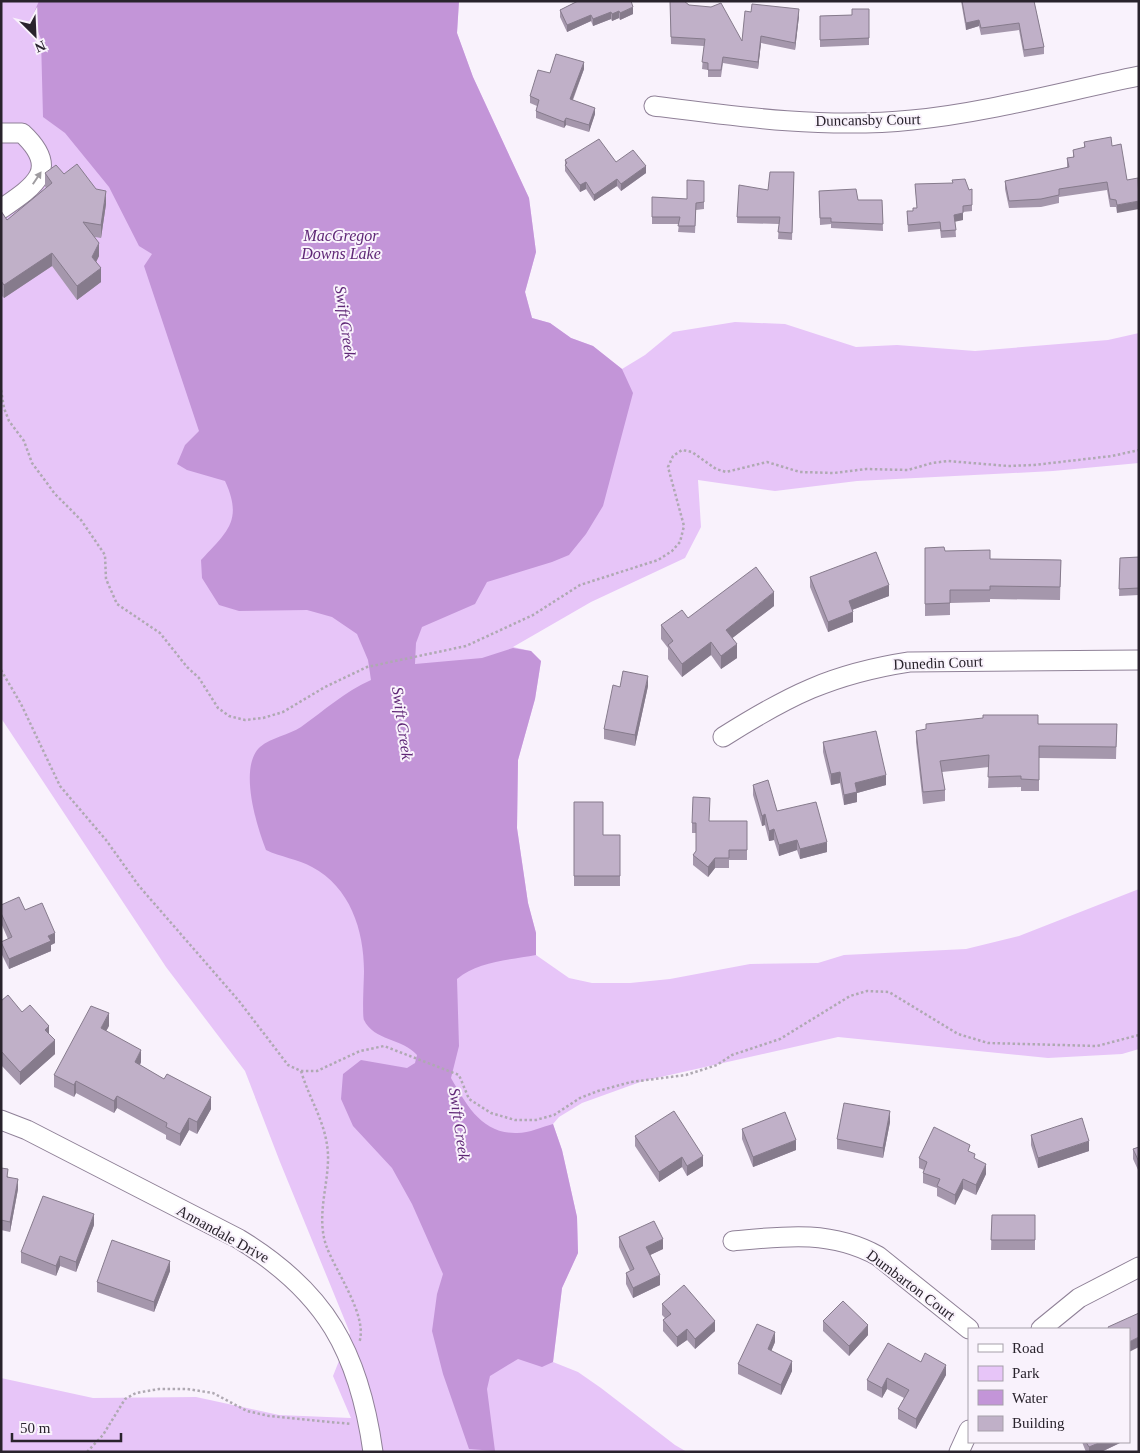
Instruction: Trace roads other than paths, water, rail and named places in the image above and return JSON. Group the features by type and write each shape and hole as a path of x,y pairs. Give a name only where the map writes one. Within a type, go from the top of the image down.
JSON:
{"street":[{"name":"Duncansby Court","path":"654,106 766,118 882,122 940,117 1139,76"},
{"path":"1,133 22,133 31,142 43,165 41,174 28,189 1,210"},
{"name":"Dunedin Court","path":"723,737 794,695 822,683 878,667 908,662 1139,660"},
{"name":"Annandale Drive","path":"1,1120 27,1130 239,1239 283,1269 319,1306 343,1346 364,1398 373,1452"},
{"name":"Dumbarton Court","path":"733,1240 798,1235 846,1242 862,1248 878,1256 968,1328"},
{"path":"1042,1328 1079,1298 1139,1266"},
{"path":"959,1452 968,1432"}],"water":[{"name":"MacGregor Downs Lake","path":"39,1 459,1 457,33 473,77 529,198 536,252 525,292 532,318 550,323 571,338 593,346 622,369 633,393 603,506 586,534 569,555 487,582 475,604 422,627 416,643 415,664 482,658 513,648 531,651 541,661 535,699 518,760 517,828 528,903 536,933 536,955 484,965 465,973 457,979 459,1046 451,1078 469,1107 493,1128 503,1132 520,1133 553,1124 562,1150 577,1217 578,1253 562,1288 553,1362 542,1367 518,1359 490,1376 487,1389 495,1451 469,1449 443,1374 432,1331 437,1294 443,1274 412,1204 392,1168 353,1126 341,1099 343,1074 361,1060 407,1068 415,1063 417,1055 404,1045 374,1032 364,1020 363,956 358,925 352,911 336,886 325,876 307,864 266,850 251,797 250,768 254,756 260,747 301,727 343,696 371,680 368,660 357,634 332,617 307,610 239,611 219,605 202,578 201,560 219,541 230,524 233,506 230,494 225,481 187,470 177,464 185,445 199,431 144,266 152,254 139,246 109,187 65,133 43,117 41,39 32,17"}],"water label":[{"name":"Swift Creek","path":"346,322"},
{"name":"Swift Creek","path":"403,723"},
{"name":"Swift Creek","path":"460,1124"}]}
